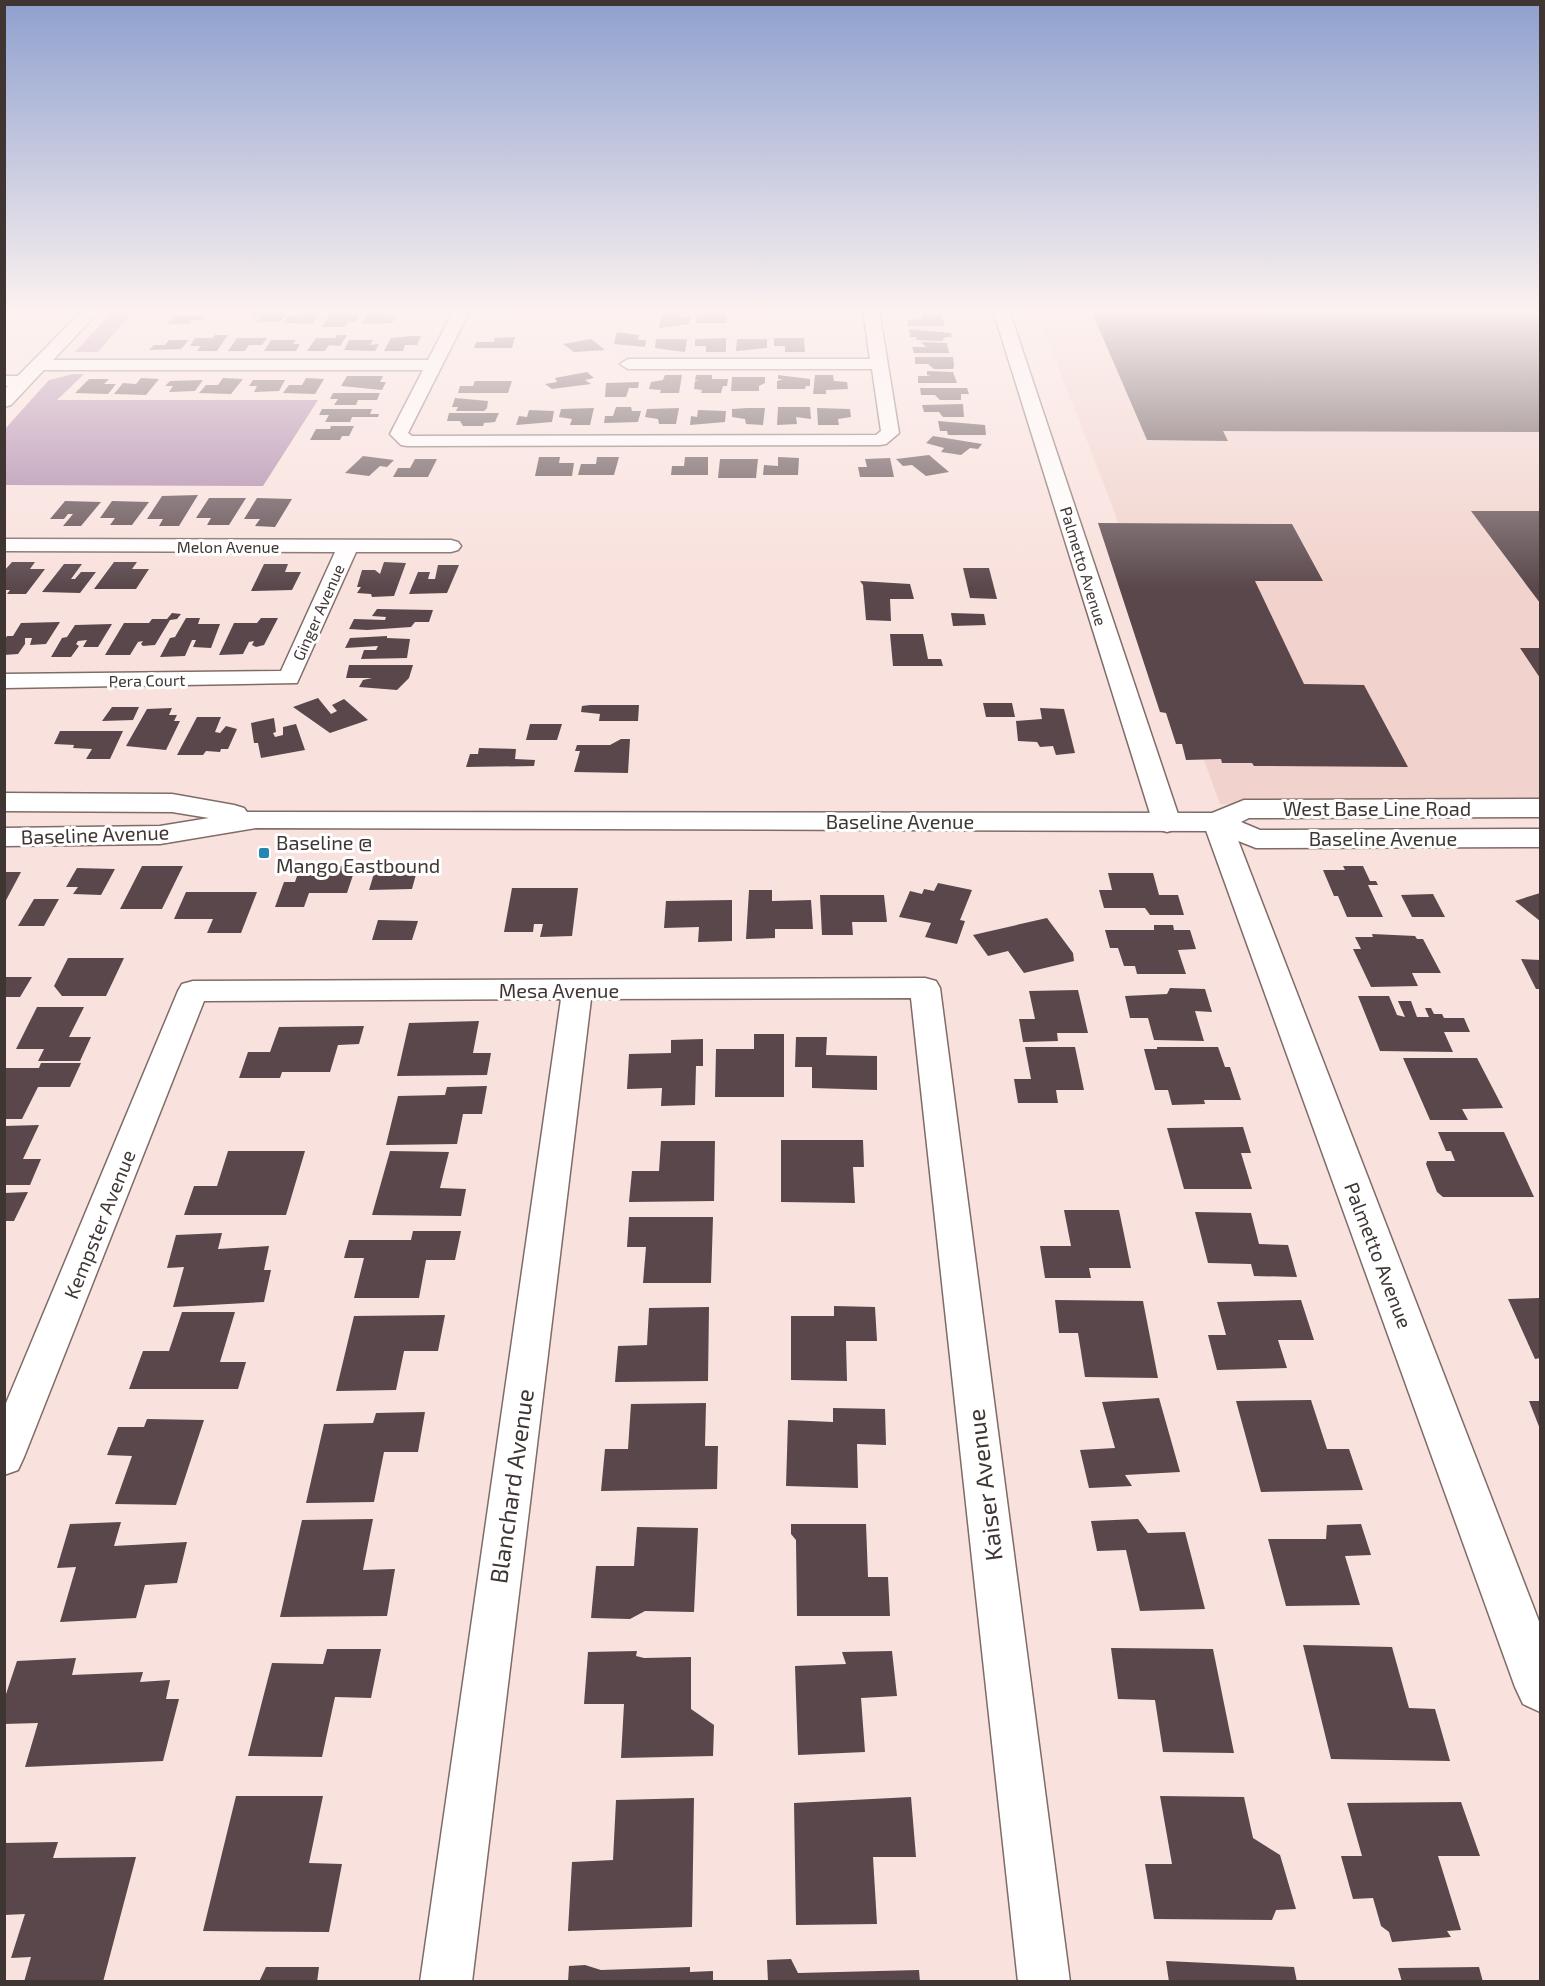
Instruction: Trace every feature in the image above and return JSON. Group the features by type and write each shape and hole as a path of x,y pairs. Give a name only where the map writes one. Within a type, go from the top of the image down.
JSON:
{"street":[{"path":"415,403 399,434 407,441 880,440 890,433 885,403"},
{"name":"Palmetto Avenue","path":"1031,403 1167,823"},
{"name":"Melon Avenue","path":"4,545 451,546"},
{"name":"Ginger Avenue","path":"289,678 348,546"},
{"name":"Pera Court","path":"4,681 289,678"},
{"name":"Baseline Avenue","path":"4,802 172,803 256,819"},
{"name":"West Base Line Road","path":"1217,822 1244,809 1540,808"},
{"name":"Baseline Avenue","path":"4,837 160,835 256,819 1217,822 1256,839 1540,838"},
{"name":"Palmetto Avenue","path":"1217,822 1540,1687"},
{"name":"Mesa Avenue","path":"193,991 925,988"},
{"name":"Kaiser Avenue","path":"925,988 1044,1982"},
{"name":"Blanchard Avenue","path":"446,1982 577,990"},
{"name":"Kempster Avenue","path":"4,1457 193,991"}],"shaded area":[{"path":"29,403 316,403 263,486 5,485 5,429"},
{"path":"1072,403 1540,403 1540,803 1220,804"}],"building":[{"path":"336,403 357,403 356,405 334,405"},
{"path":"453,403 488,403 484,411 456,411 458,407 452,407"},
{"path":"1131,403 1540,403 1540,432 1223,431 1228,441 1147,440"},
{"path":"963,404 964,417 943,417 939,412 924,412 922,405"},
{"path":"616,407 631,407 632,411 641,411 638,422 604,423 605,416 613,416"},
{"path":"778,407 810,407 811,419 796,417 797,424 777,425"},
{"path":"594,408 590,425 570,425 572,419 559,417 561,409"},
{"path":"679,408 676,424 659,424 658,419 645,417 647,409"},
{"path":"765,408 763,425 746,424 745,419 732,417 732,409"},
{"path":"817,408 850,409 851,417 838,419 839,425 818,425"},
{"path":"322,409 372,409 370,414 379,414 378,417 352,417 350,422 325,422 329,415 319,415"},
{"path":"529,410 554,411 552,422 516,425 519,416 527,417"},
{"path":"698,410 726,411 725,422 690,425 691,416 697,417"},
{"path":"449,413 499,413 495,422 484,423 483,426 463,426 460,421 447,421"},
{"path":"938,421 985,425 986,435 948,435 947,431 940,431"},
{"path":"331,426 354,426 349,436 342,436 340,440 310,440 316,429 330,429"},
{"path":"933,436 982,444 978,449 970,448 961,455 941,452 944,448 926,443"},
{"path":"929,455 949,472 926,476 912,465 903,466 896,459"},
{"path":"363,456 394,460 387,467 380,466 369,476 345,473"},
{"path":"539,457 560,457 559,463 574,463 572,476 535,476"},
{"path":"597,457 619,457 614,475 578,475 581,464 596,464"},
{"path":"685,457 708,457 708,475 671,475 672,466 684,466"},
{"path":"778,457 799,458 798,475 763,475 764,465 778,466"},
{"path":"890,458 894,477 860,477 858,467 867,467 865,459"},
{"path":"415,459 437,459 428,477 393,477 398,468 410,468"},
{"path":"720,459 758,459 756,478 718,478"},
{"path":"198,495 179,526 159,526 163,519 147,519 162,496"},
{"path":"209,498 246,498 229,525 207,525 211,518 196,518"},
{"path":"257,498 292,499 275,527 255,526 260,519 244,519"},
{"path":"65,501 101,502 81,526 63,526 73,514 68,514 64,519 50,519"},
{"path":"112,501 149,502 132,525 110,525 115,518 100,518"},
{"path":"1471,511 1540,511 1540,603"},
{"path":"1098,523 1292,524 1323,581 1255,581 1304,684 1364,685 1408,767 1254,766 1252,763 1222,763 1221,759 1186,760 1182,744 1176,744 1166,713 1160,712"},
{"path":"12,562 35,562 30,569 45,569 26,594 7,594 10,590 4,590 4,571"},
{"path":"114,562 137,562 132,569 149,569 136,589 94,589"},
{"path":"384,562 406,563 394,596 372,597 371,594 357,593 361,587 357,587 362,570 375,570 380,574"},
{"path":"64,564 82,564 71,579 75,579 81,572 96,572 80,593 42,592"},
{"path":"264,564 288,564 285,572 301,572 292,590 251,591"},
{"path":"438,565 459,565 447,593 409,594 418,572 430,572 428,579 435,579"},
{"path":"963,568 989,568 997,599 970,598"},
{"path":"860,581 910,584 914,599 890,599 891,621 866,620 863,585"},
{"path":"377,609 433,610 429,622 415,622 411,627 349,629 354,619 385,620 386,617 372,616"},
{"path":"172,613 181,614 177,619 170,620 155,645 143,646 141,644 143,641 138,642 130,655 105,655 124,623 149,623 152,619 167,619"},
{"path":"951,613 984,614 986,625 953,626"},
{"path":"186,618 200,618 198,624 220,624 211,648 193,647 196,640 192,640 185,656 160,657 170,638 175,637"},
{"path":"261,618 278,618 264,645 256,647 252,645 254,641 249,642 243,654 219,655 234,623 257,623"},
{"path":"60,622 46,644 30,645 32,638 25,638 25,644 18,654 4,655 4,641 7,636 13,636 21,623"},
{"path":"112,624 98,647 83,647 87,640 78,641 76,644 79,646 71,657 51,657 62,638 67,637 75,625"},
{"path":"890,634 923,634 928,659 941,659 943,666 893,666"},
{"path":"387,636 387,638 410,639 407,658 361,659 364,650 376,650 378,646 345,648 350,638"},
{"path":"1520,648 1540,648 1540,678"},
{"path":"349,665 413,665 409,678 397,690 359,687 363,680 372,678 346,678"},
{"path":"318,698 331,714 337,711 332,705 344,699 368,720 330,733 293,707"},
{"path":"983,703 1012,703 1015,717 986,717"},
{"path":"639,705 638,721 599,721 600,714 581,712 582,706"},
{"path":"112,707 139,707 133,720 102,721"},
{"path":"172,708 169,715 177,715 174,721 180,721 166,750 126,746 147,709"},
{"path":"1040,708 1064,709 1075,753 1056,755 1053,746 1040,747 1037,742 1018,741 1016,721 1042,719"},
{"path":"197,717 221,717 215,732 220,733 226,726 237,729 228,749 221,749 220,752 206,751 203,755 177,755"},
{"path":"274,718 275,737 283,735 283,727 296,724 305,750 261,758 258,743 254,743 251,723"},
{"path":"530,724 562,724 557,740 526,740"},
{"path":"60,731 123,731 110,759 86,759 92,749 54,744"},
{"path":"621,739 630,739 628,773 574,772 580,751 575,751 577,745 610,745"},
{"path":"479,748 516,749 515,759 535,760 534,766 466,767 470,754 478,754"},
{"path":"142,866 183,866 162,909 120,909"},
{"path":"356,866 347,893 309,893 304,907 275,907 284,882 295,882 300,867"},
{"path":"1343,866 1363,866 1370,881 1376,881 1378,885 1368,885 1383,917 1347,917 1338,896 1334,896 1323,870 1345,870"},
{"path":"376,867 418,867 412,889 369,890"},
{"path":"77,868 115,869 101,895 73,894 78,887 66,887"},
{"path":"4,872 21,872 4,904"},
{"path":"1108,873 1153,873 1159,895 1178,895 1184,915 1150,915 1145,908 1104,908 1099,890 1112,890"},
{"path":"938,883 972,890 960,920 965,921 957,944 925,937 931,923 899,917 910,891 922,894 924,889 934,891"},
{"path":"512,888 578,888 572,936 540,937 543,924 534,924 533,932 504,932"},
{"path":"749,890 772,890 772,901 811,900 813,929 775,929 775,938 746,939"},
{"path":"186,892 257,892 241,933 207,933 213,919 174,919"},
{"path":"1540,893 1540,921 1515,901"},
{"path":"1433,894 1445,917 1412,917 1401,895"},
{"path":"820,895 884,895 887,922 852,922 853,935 822,935"},
{"path":"34,899 59,899 44,926 18,926"},
{"path":"732,900 732,941 698,942 699,927 664,928 666,901"},
{"path":"1047,918 1073,953 1074,961 1024,973 1008,951 988,956 973,935"},
{"path":"378,920 418,921 412,940 372,940"},
{"path":"1154,925 1173,925 1174,930 1190,930 1196,949 1178,950 1186,974 1137,974 1135,966 1124,966 1118,948 1110,948 1105,930 1154,930"},
{"path":"1372,934 1415,936 1417,939 1423,939 1441,973 1412,973 1418,986 1371,987 1353,949 1361,949 1355,937 1373,937"},
{"path":"68,958 124,958 106,996 62,996 54,986"},
{"path":"1521,959 1540,960 1540,989 1536,989"},
{"path":"4,977 32,977 20,997 4,997"},
{"path":"1170,988 1205,989 1212,1012 1195,1011 1204,1041 1154,1040 1148,1018 1130,1018 1125,996 1167,994"},
{"path":"1078,990 1088,1033 1057,1033 1058,1041 1023,1042 1019,1019 1035,1019 1029,991"},
{"path":"1358,996 1389,996 1397,1015 1405,1017 1398,1001 1411,1001 1417,1017 1429,1017 1425,1008 1431,1008 1434,1014 1442,1014 1444,1018 1464,1018 1470,1032 1444,1032 1453,1052 1380,1051"},
{"path":"37,1007 84,1007 69,1037 91,1037 80,1061 38,1061 44,1049 16,1049"},
{"path":"479,1021 473,1053 491,1053 487,1075 397,1076 409,1023"},
{"path":"364,1026 359,1044 338,1045 330,1072 282,1072 280,1078 239,1078 248,1052 270,1052 279,1027"},
{"path":"754,1034 784,1034 784,1097 715,1097 716,1049 754,1049"},
{"path":"796,1037 827,1037 826,1055 877,1056 877,1090 812,1088 812,1067 795,1067"},
{"path":"703,1039 703,1066 696,1066 695,1105 661,1106 662,1088 627,1089 629,1054 671,1053 671,1040"},
{"path":"1025,1047 1075,1047 1084,1090 1056,1090 1058,1103 1018,1103 1014,1079 1031,1079"},
{"path":"1157,1047 1218,1047 1225,1067 1230,1067 1241,1100 1204,1100 1205,1104 1172,1105 1168,1090 1155,1090 1144,1049 1157,1049"},
{"path":"1403,1058 1477,1058 1503,1108 1462,1109 1468,1120 1430,1120"},
{"path":"41,1063 81,1063 70,1087 38,1087 22,1119 4,1119 4,1068 39,1068"},
{"path":"487,1086 482,1114 463,1114 457,1144 386,1145 398,1096 445,1095 447,1087"},
{"path":"39,1125 23,1159 41,1159 30,1185 4,1185 4,1126"},
{"path":"1243,1127 1251,1153 1241,1153 1252,1189 1184,1189 1167,1128"},
{"path":"1438,1132 1504,1132 1534,1197 1443,1197 1437,1192 1426,1164 1427,1161 1455,1161 1451,1151 1446,1151"},
{"path":"781,1140 863,1140 864,1167 853,1167 855,1203 781,1202"},
{"path":"661,1141 715,1141 714,1201 629,1202 632,1171 659,1171"},
{"path":"228,1151 305,1151 286,1215 184,1215 194,1186 217,1186"},
{"path":"390,1151 449,1152 440,1188 466,1189 461,1216 372,1215"},
{"path":"28,1192 14,1221 4,1221 4,1193"},
{"path":"1064,1210 1119,1210 1131,1268 1089,1268 1091,1278 1045,1278 1040,1246 1071,1246"},
{"path":"1195,1212 1251,1213 1259,1244 1288,1245 1297,1277 1254,1276 1251,1264 1208,1263"},
{"path":"629,1217 713,1217 711,1283 643,1283 646,1247 627,1247"},
{"path":"413,1231 461,1231 455,1260 426,1260 419,1298 354,1298 364,1258 344,1258 349,1240 411,1240"},
{"path":"222,1233 218,1249 269,1246 264,1270 271,1270 264,1302 173,1307 184,1267 167,1268 176,1235"},
{"path":"1540,1298 1540,1358 1535,1359 1508,1299"},
{"path":"1055,1300 1143,1301 1158,1378 1085,1377 1078,1333 1059,1333"},
{"path":"1301,1300 1314,1340 1278,1340 1287,1368 1217,1370 1208,1335 1226,1335 1217,1302"},
{"path":"834,1306 875,1307 877,1341 846,1341 847,1381 791,1380 791,1316 834,1316"},
{"path":"709,1307 708,1381 615,1382 618,1346 647,1345 649,1308"},
{"path":"182,1312 235,1312 220,1362 246,1362 238,1389 129,1389 143,1351 169,1351"},
{"path":"445,1315 438,1351 404,1351 396,1390 336,1391 354,1316"},
{"path":"1159,1398 1180,1472 1125,1475 1132,1486 1089,1488 1080,1450 1115,1448 1102,1402"},
{"path":"1311,1400 1327,1449 1349,1449 1363,1490 1261,1492 1236,1401"},
{"path":"1529,1401 1540,1401 1540,1429"},
{"path":"706,1403 705,1446 718,1446 717,1489 601,1491 605,1449 628,1449 631,1404"},
{"path":"833,1408 885,1409 886,1445 857,1444 858,1488 786,1486 788,1420 833,1422"},
{"path":"425,1412 418,1452 384,1452 374,1502 306,1503 324,1424 373,1423 376,1413"},
{"path":"147,1419 204,1420 176,1505 115,1504 132,1456 107,1455 118,1427 144,1427"},
{"path":"373,1519 363,1570 395,1569 387,1616 280,1617 302,1520"},
{"path":"1138,1519 1148,1533 1185,1532 1205,1609 1140,1611 1126,1550 1097,1551 1091,1521"},
{"path":"121,1522 114,1546 187,1542 177,1583 145,1585 136,1618 60,1622 76,1567 57,1568 70,1524"},
{"path":"791,1524 866,1524 868,1577 888,1577 890,1616 797,1616 796,1540 791,1534"},
{"path":"1361,1524 1371,1555 1345,1556 1360,1605 1286,1606 1268,1539 1326,1539 1327,1525"},
{"path":"637,1527 698,1528 694,1612 645,1611 630,1619 591,1618 596,1566 634,1566"},
{"path":"1303,1645 1392,1647 1409,1708 1435,1709 1450,1761 1331,1759"},
{"path":"1111,1648 1213,1649 1234,1753 1163,1752 1155,1700 1118,1699"},
{"path":"327,1649 381,1649 371,1698 335,1697 322,1757 248,1756 272,1663 323,1664"},
{"path":"637,1651 636,1656 644,1658 691,1657 691,1709 714,1725 713,1756 621,1758 624,1704 584,1704 588,1652"},
{"path":"892,1651 897,1696 861,1698 865,1752 798,1755 795,1666 846,1664 842,1652"},
{"path":"76,1658 72,1675 143,1672 140,1682 170,1680 166,1699 179,1699 163,1761 25,1767 38,1723 4,1724 4,1700 17,1661"},
{"path":"236,1796 323,1796 309,1863 342,1864 329,1932 203,1931"},
{"path":"1160,1796 1244,1797 1253,1838 1280,1855 1296,1909 1276,1910 1272,1920 1154,1919 1145,1864 1172,1864"},
{"path":"911,1797 916,1857 873,1857 877,1924 796,1925 794,1803"},
{"path":"694,1798 692,1927 568,1931 572,1862 613,1860 616,1800"},
{"path":"1461,1802 1480,1856 1438,1856 1461,1930 1447,1931 1451,1937 1392,1942 1389,1932 1381,1926 1373,1898 1353,1899 1341,1856 1362,1856 1347,1803"},
{"path":"58,1842 53,1858 136,1857 103,1982 24,1982 31,1957 11,1958 25,1914 4,1915 4,1843"},
{"path":"791,1959 798,1973 919,1970 920,1982 768,1982 767,1960"},
{"path":"1166,1961 1294,1967 1297,1982 1169,1982"},
{"path":"585,1965 601,1970 690,1967 690,1972 713,1971 713,1982 568,1982 569,1966"},
{"path":"266,1967 319,1967 317,1982 259,1982"},
{"path":"1479,1967 1483,1982 1402,1982 1398,1968"}],"place":[{"name":"Baseline @ Mango Eastbound","path":"264,853"}]}
